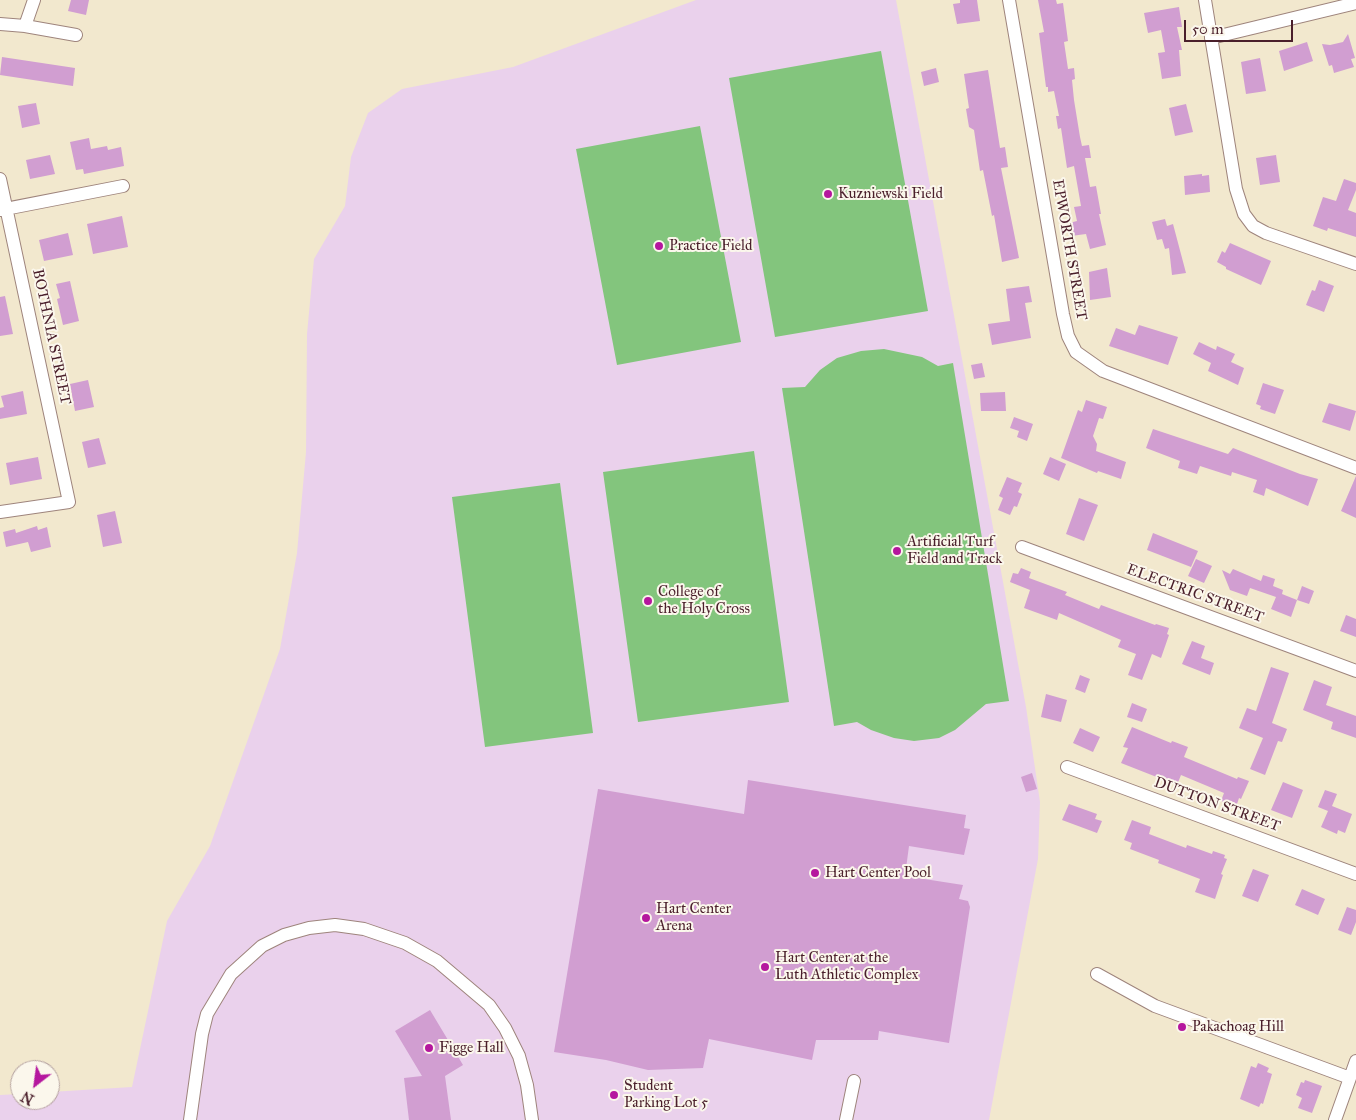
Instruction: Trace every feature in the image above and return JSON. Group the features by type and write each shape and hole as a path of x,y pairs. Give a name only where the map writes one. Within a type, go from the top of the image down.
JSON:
{"street":[{"path":"25,26 34,0"},
{"name":"EPWORTH STREET","path":"1009,0 1063,314 1068,336 1076,352 1103,371 1356,468"},
{"path":"1205,0 1236,188 1244,214 1253,226 1266,234 1356,264"},
{"path":"1211,38 1356,2"},
{"path":"0,24 25,26 76,35"},
{"name":"BOTHNIA STREET","path":"0,180 4,209 69,502 0,512"},
{"path":"4,209 123,186"},
{"name":"ELECTRIC STREET","path":"1022,547 1356,671"},
{"name":"DUTTON STREET","path":"1067,767 1356,874"},
{"path":"190,1120 202,1034 207,1014 231,974 262,946 284,935 309,928 335,925 364,929 404,943 437,961 489,1005 505,1028 519,1056 532,1120"},
{"path":"1098,974 1155,1006 1350,1078"},
{"path":"1335,1120 1356,1061"},
{"path":"846,1120 854,1081"}],"shaded area":[{"name":"College of the Holy Cross","path":"696,0 896,0 1026,707 1040,802 1038,859 989,1120 0,1120 0,1095 10,1094 10,1110 60,1110 60,1091 132,1087 167,921 210,846 280,649 297,553 306,452 307,334 314,259 345,206 351,157 368,113 402,89 513,67"}],"green space":[{"name":"Kuzniewski Field","path":"881,51 928,311 775,337 729,78"},
{"name":"Practice Field","path":"700,126 741,342 617,365 576,149"},
{"path":"884,349 922,357 938,366 953,363 1009,701 986,704 955,730 939,738 914,741 894,738 871,730 857,722 834,726 782,388 805,387 820,370 837,358 861,351"},
{"path":"754,451 789,702 638,722 603,472"},
{"path":"560,483 593,733 485,747 452,497"}],"building":[{"path":"71,0 89,0 86,15 68,11"},
{"path":"960,0 977,0 980,21 957,24 953,4 960,3"},
{"path":"1038,0 1056,0 1057,4 1063,3 1068,41 1064,42 1068,69 1074,68 1075,79 1072,80 1080,137 1082,146 1089,145 1091,158 1085,158 1090,187 1096,186 1101,214 1099,214 1106,245 1090,249 1086,234 1071,236 1069,223 1077,221 1074,207 1081,206 1074,166 1067,168 1061,128 1058,129 1056,116 1059,116 1054,91 1048,92 1048,87 1046,87 1039,33 1044,32"},
{"path":"1179,7 1182,27 1177,27 1182,50 1179,50 1181,76 1162,79 1158,53 1165,52 1161,30 1148,33 1144,13"},
{"path":"1348,34 1355,58 1351,59 1354,67 1334,73 1332,65 1329,66 1322,44 1330,45 1343,42"},
{"path":"1307,42 1313,61 1284,71 1279,51"},
{"path":"2,57 75,68 73,86 0,75"},
{"path":"1260,58 1266,91 1246,94 1241,62"},
{"path":"936,68 939,82 924,86 921,72"},
{"path":"988,70 1000,148 1005,147 1008,167 1001,168 1019,258 1002,262 994,215 992,216 983,170 980,171 974,130 969,127 966,109 969,108 964,74"},
{"path":"36,103 40,124 22,128 18,106"},
{"path":"1186,104 1193,132 1175,136 1169,108"},
{"path":"89,138 91,149 107,146 108,150 121,147 124,166 84,174 83,169 76,170 70,142"},
{"path":"50,155 55,174 30,179 26,160"},
{"path":"1276,155 1280,182 1260,185 1256,158"},
{"path":"1202,174 1202,176 1209,175 1210,192 1185,195 1184,176"},
{"path":"1344,179 1356,183 1356,190 1348,210 1356,213 1356,237 1328,228 1327,231 1313,226 1323,197 1336,201"},
{"path":"122,216 128,247 93,254 87,224"},
{"path":"1165,219 1167,226 1173,224 1186,273 1172,275 1169,248 1165,249 1162,239 1157,240 1152,222"},
{"path":"68,233 73,255 44,261 39,240"},
{"path":"1230,243 1271,261 1261,285 1226,269 1226,267 1217,262 1222,251 1225,253"},
{"path":"1107,268 1111,297 1090,300 1089,272"},
{"path":"1319,280 1334,286 1324,312 1306,305 1312,290 1315,291"},
{"path":"70,281 79,321 63,325 57,299 60,298 56,284"},
{"path":"1029,286 1032,302 1025,303 1031,338 992,345 988,324 1010,321 1006,289"},
{"path":"5,296 13,334 0,336 0,297"},
{"path":"1139,325 1178,337 1168,365 1109,346 1116,328 1135,335"},
{"path":"1199,342 1216,350 1217,346 1235,354 1231,362 1244,368 1238,385 1208,371 1211,363 1193,354"},
{"path":"982,363 985,377 974,379 971,365"},
{"path":"88,380 94,407 75,411 70,384"},
{"path":"1263,383 1284,390 1275,414 1260,409 1261,406 1256,404"},
{"path":"23,391 27,414 0,419 0,408 4,407 1,396"},
{"path":"1005,392 1006,411 981,411 980,393"},
{"path":"1086,400 1107,407 1103,419 1099,418 1093,436 1097,444 1096,451 1126,462 1121,479 1098,471 1097,473 1061,458 1078,410 1082,412"},
{"path":"1329,403 1356,411 1350,431 1322,422"},
{"path":"1014,417 1033,424 1027,441 1017,437 1019,431 1010,428"},
{"path":"1153,429 1228,454 1233,448 1318,479 1308,506 1266,488 1264,496 1253,492 1257,480 1232,472 1231,476 1200,466 1197,474 1178,468 1180,461 1146,448"},
{"path":"99,438 106,464 88,468 82,442"},
{"path":"38,457 42,479 10,485 6,463"},
{"path":"1050,457 1066,464 1059,481 1043,474"},
{"path":"1356,476 1356,518 1341,511"},
{"path":"1007,477 1022,483 1018,492 1022,494 1017,507 1014,506 1010,515 998,510 1003,498 999,496"},
{"path":"1079,498 1098,505 1084,541 1066,534"},
{"path":"115,511 122,543 103,547 97,515"},
{"path":"37,526 38,530 47,527 51,547 31,552 28,542 6,547 3,532 15,529 16,533"},
{"path":"1153,533 1198,551 1191,567 1147,550"},
{"path":"1196,559 1212,566 1204,583 1188,576"},
{"path":"1021,568 1031,572 1029,578 1067,592 1065,595 1099,609 1101,605 1155,625 1169,628 1167,634 1169,635 1161,658 1152,654 1142,680 1128,675 1136,654 1118,647 1121,640 1059,613 1057,620 1024,608 1030,590 1010,582 1013,573 1018,574"},
{"path":"1233,569 1261,581 1263,575 1275,579 1273,586 1283,590 1282,594 1297,600 1291,617 1271,609 1276,597 1250,588 1247,596 1230,590 1222,570 1230,574"},
{"path":"1302,586 1314,591 1309,604 1297,600"},
{"path":"1346,615 1356,619 1356,637 1340,631"},
{"path":"1192,641 1205,646 1201,658 1214,663 1210,675 1182,664"},
{"path":"1271,667 1289,673 1272,723 1287,729 1282,742 1278,741 1265,775 1250,769 1263,738 1239,728 1247,708 1256,711"},
{"path":"1080,675 1090,679 1085,693 1075,689"},
{"path":"1314,680 1332,687 1326,705 1356,716 1356,738 1331,729 1333,722 1303,710"},
{"path":"1046,694 1067,700 1061,722 1041,717"},
{"path":"1132,703 1147,709 1142,722 1127,717"},
{"path":"1132,727 1171,743 1172,741 1188,747 1184,757 1237,779 1238,777 1249,781 1236,807 1221,801 1224,793 1181,775 1177,785 1121,763 1128,748 1123,747"},
{"path":"1080,728 1100,737 1093,752 1073,743"},
{"path":"1032,773 1037,789 1026,792 1021,777"},
{"name":"Hart Center at the Luth Athletic Complex","path":"748,780 966,815 964,828 970,829 964,855 909,846 905,876 963,885 959,899 968,901 970,907 949,1043 879,1031 878,1040 816,1040 812,1060 709,1039 703,1068 648,1070 606,1060 554,1052 598,789 744,814"},
{"path":"1283,782 1303,790 1292,818 1271,810"},
{"path":"1325,790 1337,794 1332,806 1352,814 1345,833 1338,830 1337,834 1321,827 1328,811 1318,807"},
{"path":"1069,804 1097,814 1095,819 1102,821 1097,833 1062,820"},
{"path":"1132,820 1151,827 1149,834 1186,848 1187,845 1212,854 1213,851 1225,855 1224,858 1227,859 1215,899 1195,892 1200,879 1158,863 1159,860 1130,849 1132,843 1124,840"},
{"path":"1253,869 1269,875 1258,902 1242,896"},
{"path":"1302,889 1325,899 1318,915 1295,905"},
{"path":"1347,907 1356,910 1356,922 1351,935 1338,930"},
{"name":"Figge Hall","path":"430,1010 463,1065 445,1076 451,1120 409,1120 404,1078 422,1076 395,1031"},
{"path":"1258,1063 1269,1068 1267,1072 1272,1074 1263,1104 1261,1103 1259,1107 1240,1099 1251,1066 1256,1068"},
{"path":"1305,1080 1322,1086 1312,1113 1298,1108 1302,1098 1296,1095 1301,1082 1304,1083"}],"place":[{"name":"Kuzniewski Field","path":"828,194"},
{"name":"Practice Field","path":"659,246"},
{"name":"Artificial Turf Field and Track","path":"897,551"},
{"name":"College of the Holy Cross","path":"648,601"},
{"name":"Hart Center Pool","path":"815,873"},
{"name":"Hart Center Arena","path":"646,918"},
{"name":"Hart Center at the Luth Athletic Complex","path":"765,967"},
{"name":"Pakachoag Hill","path":"1182,1027"},
{"name":"Figge Hall","path":"429,1048"},
{"name":"Student Parking Lot 5","path":"614,1095"}]}
